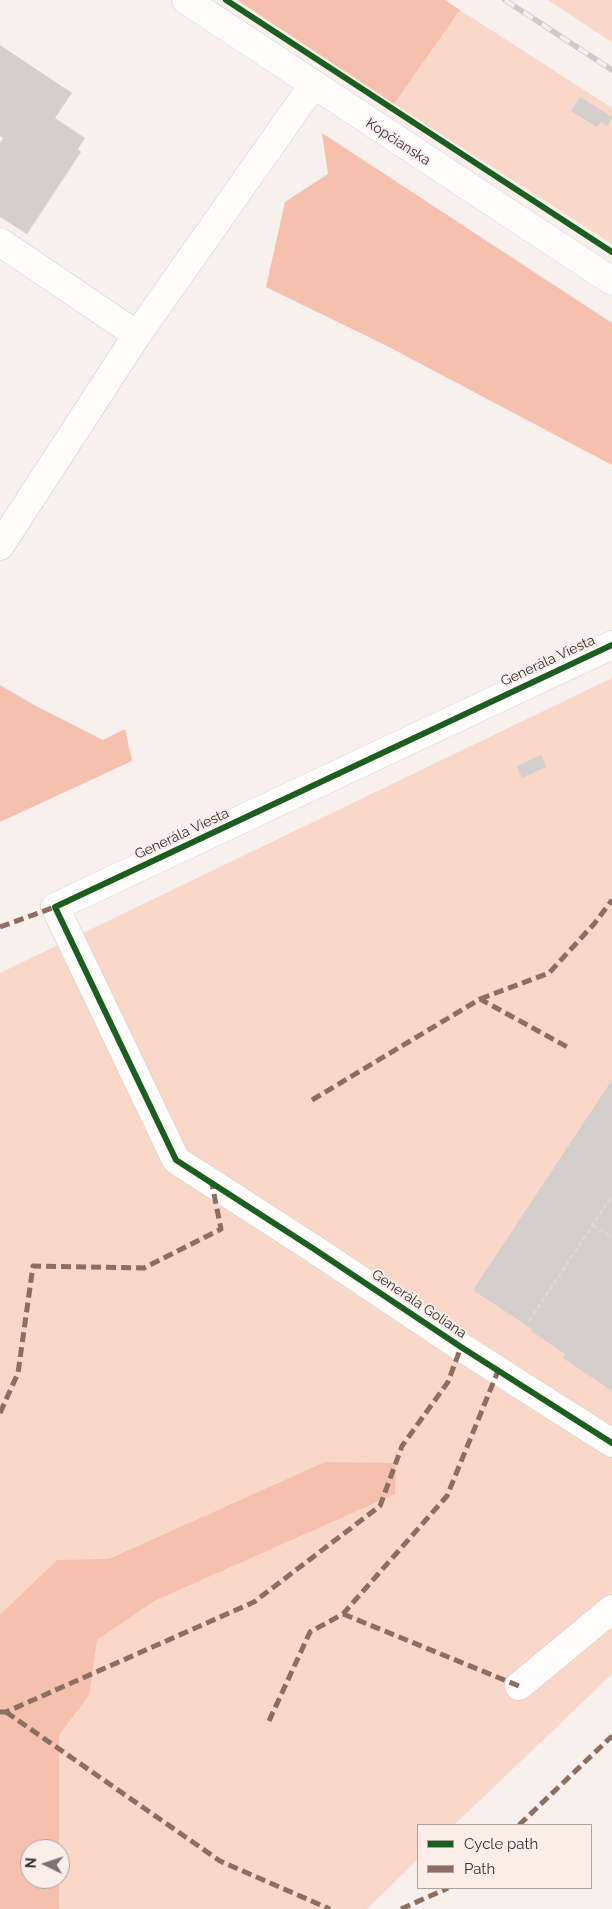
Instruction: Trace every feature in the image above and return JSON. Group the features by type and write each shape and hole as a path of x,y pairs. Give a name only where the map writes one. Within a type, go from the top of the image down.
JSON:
{"street":[{"name":"Kopčianska","path":"186,0 612,282"},
{"path":"0,546 137,335 313,85"},
{"path":"0,242 137,335"},
{"name":"Generála Viesta","path":"212,1184 176,1160 56,907 612,645"},
{"name":"Generála Goliana","path":"212,1184 612,1443"},
{"path":"519,1686 612,1610"}],"path":[{"path":"529,1320 612,1196"},
{"path":"593,1225 612,1237"}],"shaded area":[{"path":"237,0 445,0 460,10 394,104"},
{"path":"548,0 612,0 612,42"},
{"path":"460,10 612,108 612,244 394,104"},
{"path":"322,133 612,323 612,465 387,346 266,287 285,202 328,174"},
{"path":"612,678 612,1674 455,1824 417,1824 417,1860 367,1909 0,1909 0,973"},
{"path":"0,685 34,705 103,740 125,729 132,761 0,822"},
{"path":"325,1462 396,1463 395,1494 154,1601 97,1640 89,1695 59,1735 59,1839 20,1839 20,1889 59,1889 59,1909 0,1909 0,1615 57,1560 109,1559"}],"building":[{"path":"0,45 72,93 55,118 85,138 78,149 81,152 27,234 0,217 0,143 3,138 0,136"},
{"path":"580,97 612,117 607,126 601,122 597,127 571,111"},
{"path":"541,755 546,767 522,778 517,766"},
{"path":"612,1080 612,1391 563,1358 565,1354 531,1331 532,1329 473,1290"}],"railway":[{"path":"505,0 612,70"}],"marked path":[{"path":"480,999 549,973 594,924 612,900"},
{"path":"0,927 55,907"},
{"path":"312,1100 480,999 571,1049"},
{"path":"0,1413 18,1373 33,1266 144,1268 221,1229 212,1184"},
{"path":"0,1712 6,1712 254,1602 380,1506 402,1446 448,1382 461,1347"},
{"path":"269,1721 310,1632 343,1614 447,1496 498,1371"},
{"path":"343,1614 519,1686"},
{"path":"6,1712 220,1861 330,1909"},
{"path":"520,1824 612,1736"},
{"path":"401,1909 446,1889"}],"cycle path":[{"path":"226,0 612,252"},
{"path":"612,645 55,907 176,1160 461,1347 612,1443"}]}
